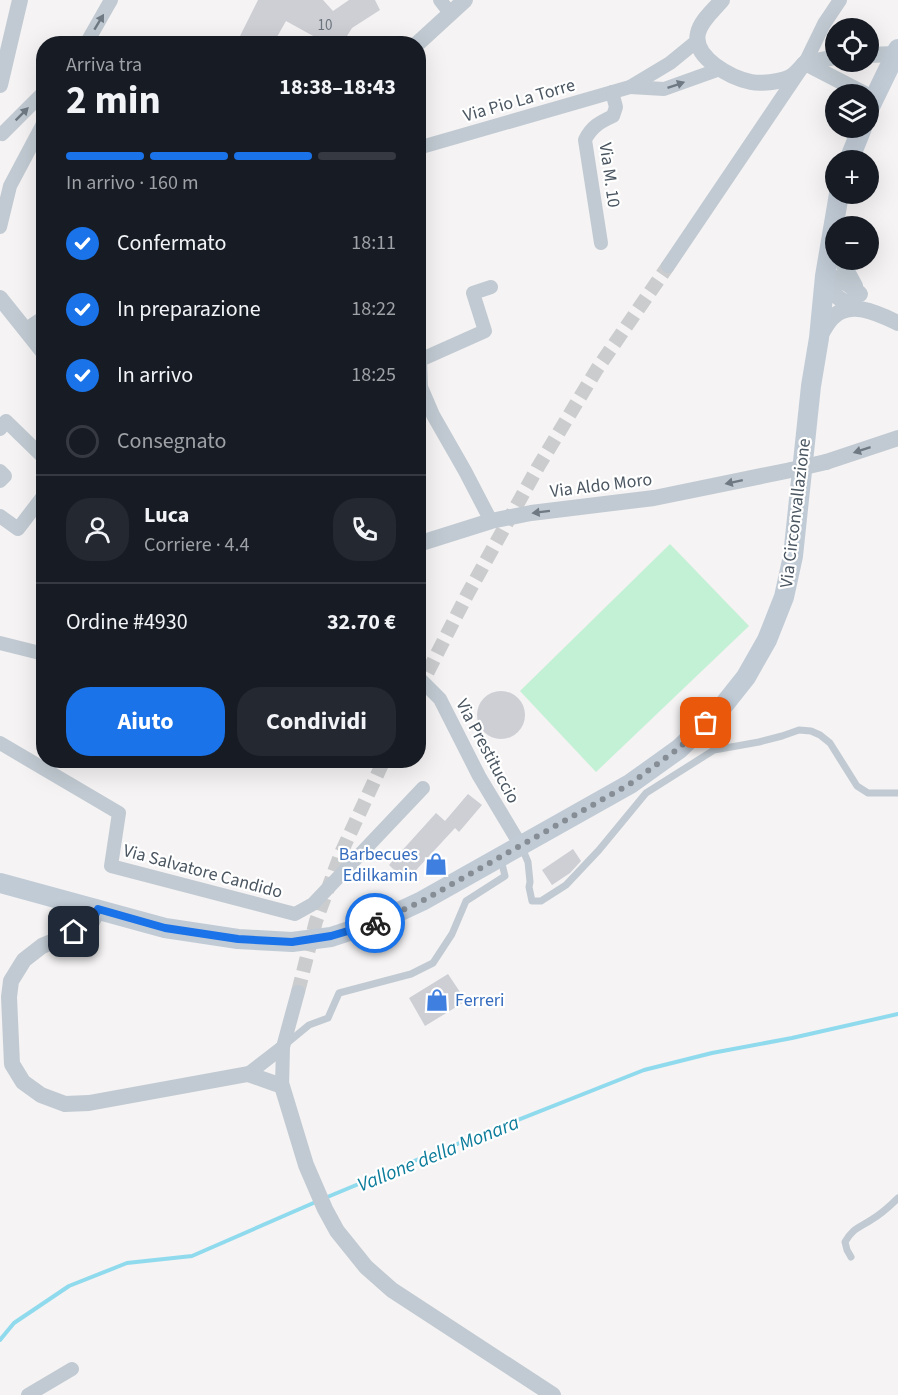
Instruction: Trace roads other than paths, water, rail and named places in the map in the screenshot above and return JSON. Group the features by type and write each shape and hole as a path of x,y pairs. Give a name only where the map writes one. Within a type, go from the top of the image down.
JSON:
{"main road":[{"path":"878,84 896,51"},
{"name":"Via Circonvallazione","path":"0,883 165,928 238,939 292,942 331,936 377,922 422,901 630,784 679,748 719,711 747,677 767,640 784,597 793,556 811,386 826,270"}],"street":[{"path":"0,85 20,0"},
{"path":"91,36 111,0"},
{"path":"423,36 445,6 465,0"},
{"path":"722,0 705,20 698,32 697,41 704,56 720,69 739,79 771,82 791,77 805,63 825,59"},
{"path":"668,266 805,63 824,24 840,0"},
{"path":"630,87 670,63 697,41"},
{"path":"879,53 896,51"},
{"path":"805,63 841,84"},
{"path":"630,87 664,89 720,69"},
{"name":"Via Pio La Torre","path":"426,146 630,87"},
{"name":"Via M. 10","path":"601,243 585,140 589,131 600,122 613,116 616,107 612,92"},
{"path":"0,133 2,134 36,100"},
{"path":"0,227 10,186 36,137"},
{"path":"846,270 859,301"},
{"path":"825,276 832,293 843,302 859,301 898,323"},
{"path":"426,357 485,331 473,293 491,287"},
{"path":"0,298 36,343"},
{"path":"819,338 832,318 851,309 859,301"},
{"path":"25,330 36,322"},
{"path":"426,398 490,521"},
{"path":"0,429 6,422 36,450"},
{"name":"Via Aldo Moro","path":"426,541 490,521 531,513 654,498 791,470 826,462 898,438"},
{"path":"0,471 4,476 0,481"},
{"path":"0,516 18,529 36,505"},
{"path":"0,643 36,652"},
{"name":"Via Prestituccio","path":"426,685 440,699 478,776 521,846"},
{"name":"Via Salvatore Candido","path":"0,743 36,764"},
{"name":"Via Salvatore Candido","path":"42,768 118,813 111,866 295,914 313,904 423,788"},
{"path":"98,909 90,926 42,945 24,960 11,981 9,997 12,1064 23,1082 41,1095 64,1104 88,1103 248,1074 282,1047"},
{"path":"298,992 282,1047 282,1086 306,1165 337,1231 366,1267 392,1290 553,1395"},
{"path":"248,1074 282,1086"},
{"path":"28,1395 72,1369"}],"lane":[{"path":"521,846 528,862 532,901 541,901 573,878 646,793 714,750 759,742 799,730 811,731 830,743 857,786 868,793 898,793"},
{"path":"282,1047 309,1025 328,1018 339,993 411,974 433,963 452,934 466,901 505,876 501,857"},
{"path":"851,1257 845,1242 849,1234 887,1209 898,1198"}],"waterway":[{"name":"Vallone della Monara","path":"325,1198 644,1070 712,1053 898,1014"},
{"name":"Vallone della Monara","path":"0,1340 14,1323 69,1286 127,1263 192,1256 318,1201"}],"tunnel":[{"path":"426,675 467,595 538,467 597,369 668,266"},
{"path":"298,992 316,921 341,853 380,768"}],"place":[{"name":"Barbecues Edilkamin","path":"436,864"},
{"name":"Ferreri","path":"437,1000"}]}
